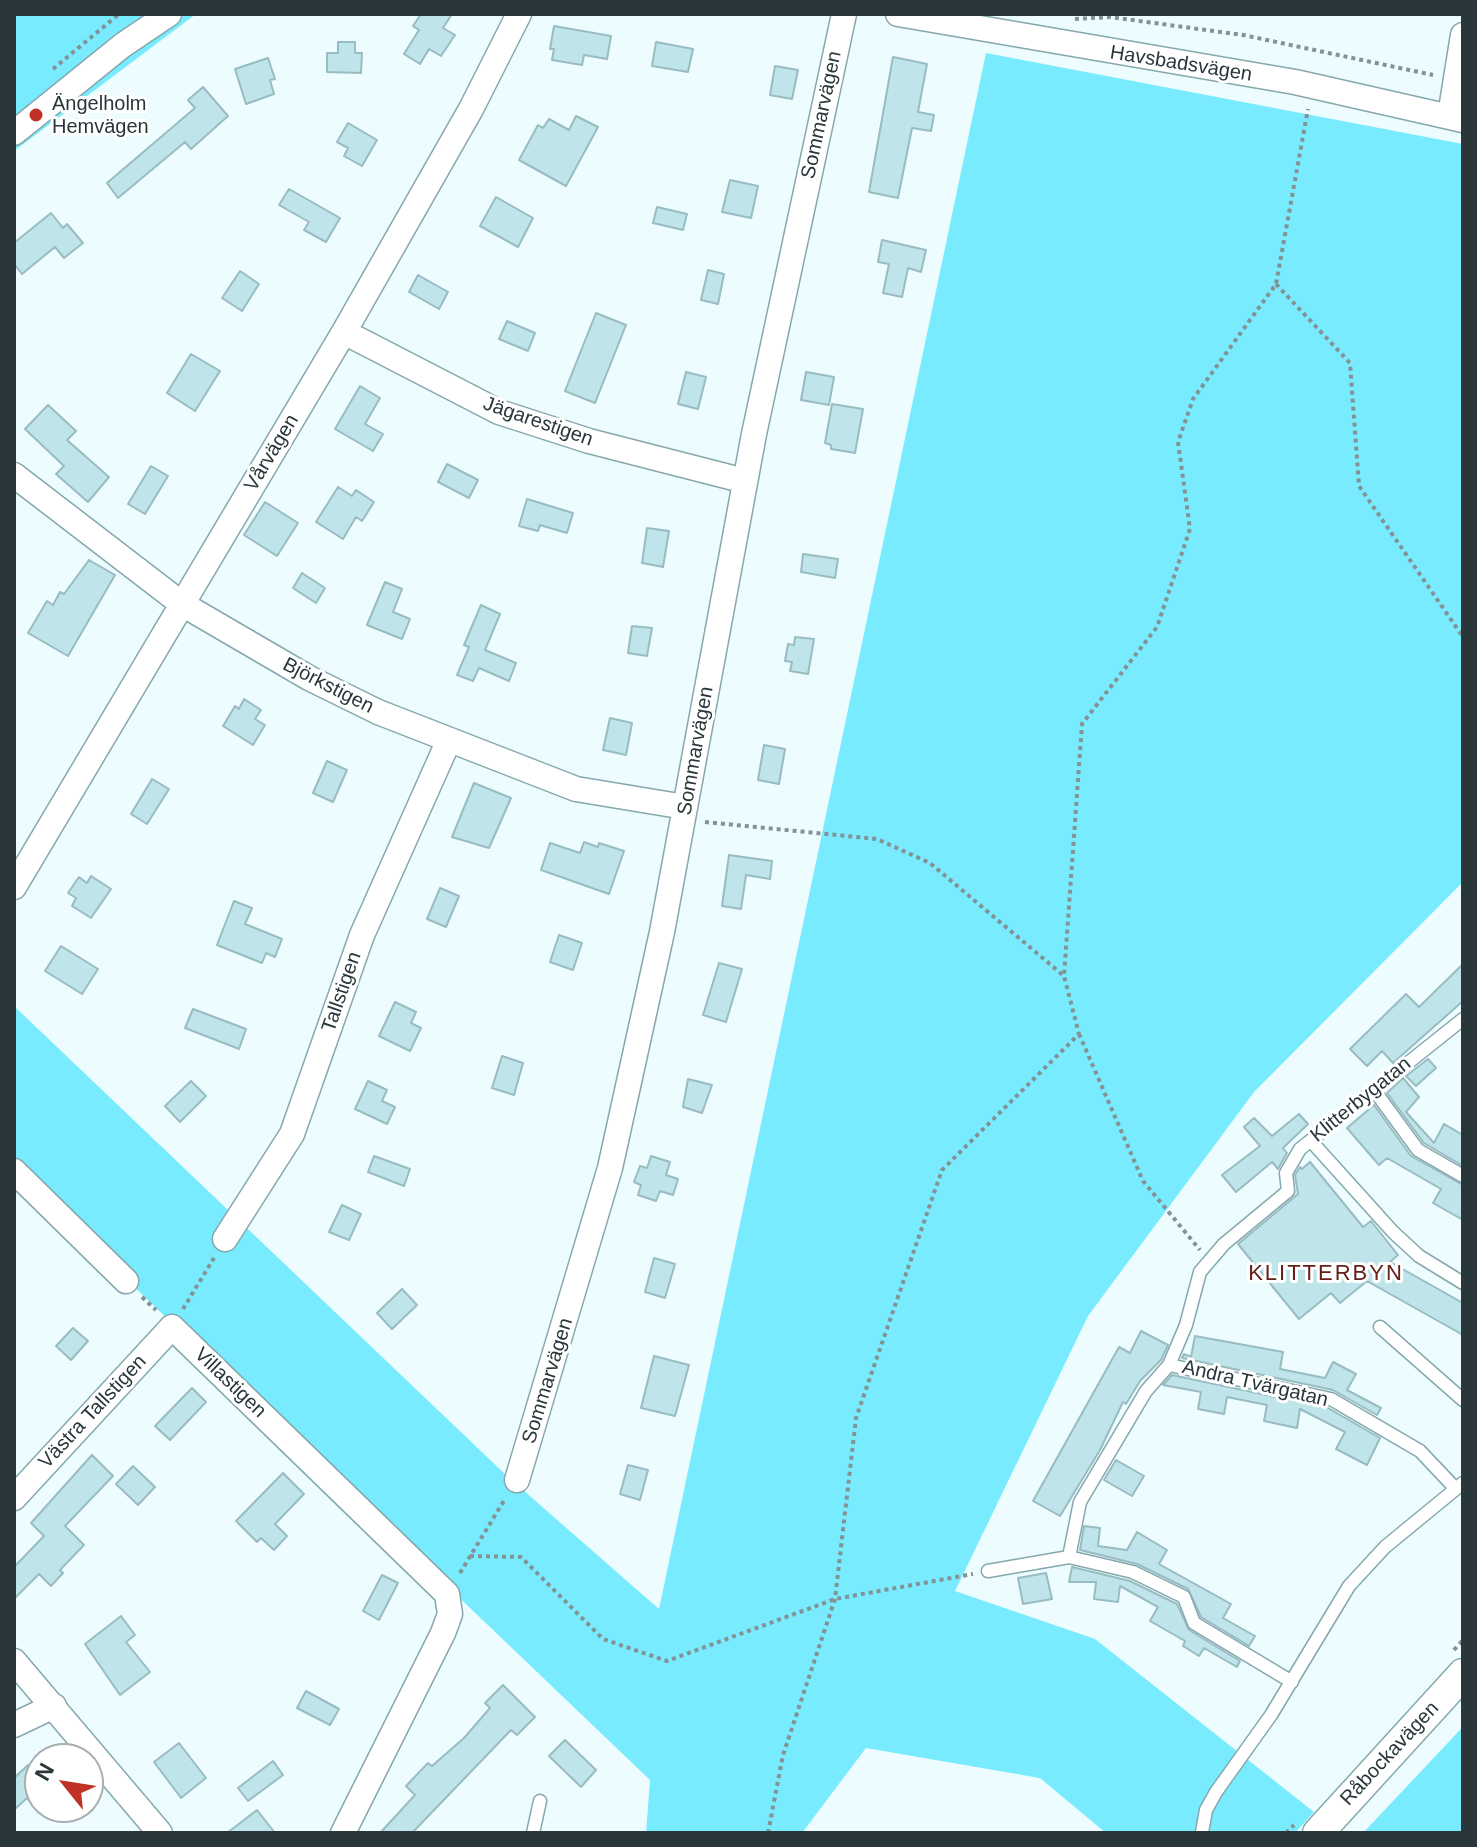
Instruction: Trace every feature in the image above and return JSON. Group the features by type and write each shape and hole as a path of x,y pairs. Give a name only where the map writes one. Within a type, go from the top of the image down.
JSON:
{"street":[{"path":"14,133 123,45 169,14"},
{"name":"Vårvägen","path":"14,887 344,332 471,109 519,14"},
{"name":"Sommarvägen","path":"517,1480 610,1168 684,813 745,481 844,14"},
{"name":"Havsbadsvägen","path":"898,14 1312,86 1456,118"},
{"path":"1456,118 1456,80 1463,35"},
{"name":"Jägarestigen","path":"344,332 499,412 589,441 745,481"},
{"name":"Björkstigen","path":"14,475 182,604 309,678 378,712 576,789 684,813"},
{"name":"Tallstigen","path":"225,1239 292,1134 362,935 449,740"},
{"path":"14,1171 126,1281"},
{"name":"Västra Tallstigen","path":"14,1498 172,1327"},
{"name":"Villastigen","path":"172,1327 447,1594"},
{"path":"343,1833 443,1633 450,1614 447,1594"},
{"path":"14,1661 160,1833"},
{"name":"Råbockavägen","path":"1318,1833 1463,1674"},
{"path":"14,1725 54,1706"}],"lane":[{"name":"Klitterbygatan","path":"1069,1557 1080,1502 1146,1391 1169,1365 1186,1325 1200,1272 1224,1244 1288,1191 1286,1173 1300,1149 1463,1019"},
{"path":"1374,1090 1418,1150 1463,1176"},
{"path":"1311,1141 1393,1232 1419,1256 1463,1283"},
{"path":"1380,1327 1463,1400"},
{"name":"Andra Tvärgatan","path":"1169,1365 1331,1399 1420,1451 1459,1486"},
{"path":"1202,1832 1206,1810 1216,1792 1292,1682 1333,1611 1367,1565 1459,1486"},
{"path":"988,1571 1069,1557 1133,1572 1184,1597 1194,1623 1292,1682"},
{"path":"533,1833 540,1801"}],"path":[{"path":"44,76 119,14"},
{"path":"1072,19 1110,17 1243,35 1456,80"},
{"path":"1209,1261 1143,1181 1079,1034 1064,976 1082,724 1157,627 1190,529 1178,442 1193,399 1276,284 1312,86"},
{"path":"1276,284 1350,363 1359,486 1463,637"},
{"path":"684,813 877,839 930,863 1064,976"},
{"path":"768,1833 783,1755 835,1599 856,1418 942,1170 1079,1034"},
{"path":"126,1281 172,1327 225,1239"},
{"path":"447,1594 517,1480"},
{"path":"470,1556 521,1557 603,1639 667,1661 835,1599 988,1571"}],"shaded area":[{"path":"14,14 196,14 14,151"},
{"path":"986,53 1463,144 1463,882 1254,1092 1088,1316 955,1591 1095,1639 1314,1812 1295,1833 1106,1833 1040,1778 866,1748 802,1833 646,1833 650,1780 14,1172 14,1006 507,1476 659,1609"},
{"path":"1463,1727 1463,1833 1363,1833 1458,1732"}],"building":[{"path":"421,14 452,14 443,28 455,35 441,56 429,49 420,64 404,54 419,30 413,26"},
{"path":"554,26 611,36 607,59 584,55 582,65 552,60 554,49 550,49"},
{"path":"338,42 355,42 355,53 362,53 361,73 327,72 327,53 338,53"},
{"path":"656,42 693,49 688,72 652,66"},
{"path":"893,57 927,64 918,112 934,115 931,131 912,128 898,198 869,192"},
{"path":"268,58 275,79 270,80 274,94 246,104 235,69"},
{"path":"775,66 798,70 792,99 770,95"},
{"path":"203,87 228,116 191,149 185,142 118,198 107,183 195,108 188,100"},
{"path":"576,116 598,127 566,186 519,160 538,125 543,128 549,119 569,130"},
{"path":"348,123 377,140 362,166 344,156 348,148 337,142"},
{"path":"730,180 758,186 751,218 722,212"},
{"path":"289,189 340,218 326,242 304,230 309,222 279,205"},
{"path":"496,197 533,218 518,247 480,226"},
{"path":"657,207 687,214 683,230 653,223"},
{"path":"51,213 63,228 67,224 83,243 64,258 55,247 22,274 14,264 14,243"},
{"path":"882,240 926,250 921,272 908,268 902,297 883,293 889,264 878,262"},
{"path":"708,270 724,274 718,304 701,300"},
{"path":"240,271 259,284 242,311 222,298"},
{"path":"418,275 448,292 439,309 409,292"},
{"path":"596,313 626,325 595,403 565,391"},
{"path":"507,321 535,333 528,351 499,339"},
{"path":"191,354 220,371 195,411 167,393"},
{"path":"686,372 706,377 698,409 678,404"},
{"path":"806,372 834,377 829,405 801,400"},
{"path":"360,386 380,398 365,424 383,434 373,451 335,429"},
{"path":"832,404 863,409 855,453 831,449 831,445 825,443"},
{"path":"48,405 76,431 67,440 109,477 88,502 56,474 64,466 25,429"},
{"path":"447,464 478,480 469,498 438,482"},
{"path":"151,466 168,476 145,514 128,504"},
{"path":"338,487 352,496 356,490 374,502 362,521 356,517 343,539 316,522"},
{"path":"527,499 573,513 567,533 540,525 538,531 519,526"},
{"path":"265,502 298,523 277,556 244,535"},
{"path":"647,528 669,531 663,567 642,563"},
{"path":"803,554 838,559 835,578 801,572"},
{"path":"89,560 115,575 68,656 28,633 47,601 53,605 60,592 64,594"},
{"path":"302,573 325,588 316,603 293,588"},
{"path":"385,582 402,589 393,612 410,619 402,639 367,625"},
{"path":"481,605 500,614 485,650 516,663 509,681 479,668 473,681 457,675 469,647 464,645"},
{"path":"632,626 652,628 647,656 628,653"},
{"path":"795,637 814,639 808,674 790,671 792,662 785,661 788,644 794,645"},
{"path":"244,699 261,710 255,719 265,725 253,745 223,726 235,706 239,709"},
{"path":"610,718 632,723 626,755 603,750"},
{"path":"764,745 785,749 779,784 758,780"},
{"path":"327,761 347,770 333,802 313,793"},
{"path":"152,779 169,789 147,824 131,814"},
{"path":"474,783 511,798 489,848 452,837"},
{"path":"584,842 624,851 609,894 541,870 550,843 580,853"},
{"path":"729,855 772,861 770,879 746,875 741,909 722,906"},
{"path":"91,876 111,889 91,918 72,906 76,898 68,893 79,877 87,883"},
{"path":"440,888 459,896 446,927 427,919"},
{"path":"234,901 252,908 245,924 282,939 275,957 266,953 262,963 217,945"},
{"path":"559,935 582,943 573,970 550,962"},
{"path":"61,946 98,969 82,994 45,971"},
{"path":"719,963 742,969 726,1022 703,1015"},
{"path":"1463,964 1463,1001 1393,1063 1382,1051 1367,1066 1350,1049 1406,994 1419,1007"},
{"path":"395,1002 416,1012 411,1023 421,1028 410,1051 379,1036"},
{"path":"193,1009 246,1029 239,1049 185,1028"},
{"path":"502,1056 523,1063 514,1095 492,1088"},
{"path":"1428,1059 1436,1068 1416,1086 1406,1076"},
{"path":"1403,1078 1419,1097 1406,1112 1434,1143 1444,1124 1463,1135 1463,1166 1424,1143 1387,1093"},
{"path":"688,1079 712,1085 702,1113 683,1107"},
{"path":"191,1081 206,1096 180,1122 165,1106"},
{"path":"368,1081 387,1090 382,1101 395,1107 387,1124 355,1109"},
{"path":"1374,1105 1411,1156 1463,1185 1463,1220 1433,1203 1441,1189 1387,1158 1379,1165 1347,1128"},
{"path":"1299,1114 1308,1124 1283,1148 1287,1153 1278,1169 1272,1162 1236,1192 1222,1175 1260,1146 1244,1127 1254,1118 1272,1136"},
{"path":"374,1156 410,1169 404,1186 368,1172"},
{"path":"651,1156 670,1162 666,1175 678,1179 673,1195 660,1191 656,1201 638,1195 641,1185 634,1182 640,1166 647,1168"},
{"path":"1310,1162 1363,1227 1371,1221 1398,1255 1390,1262 1463,1303 1463,1335 1367,1281 1340,1303 1331,1293 1299,1319 1238,1244 1298,1194 1295,1175 1300,1167 1302,1169"},
{"path":"342,1205 361,1214 349,1240 329,1232"},
{"path":"654,1258 675,1264 665,1298 645,1292"},
{"path":"402,1289 417,1305 392,1329 377,1313"},
{"path":"73,1328 88,1341 71,1360 56,1346"},
{"path":"1141,1331 1168,1345 1161,1360 1140,1381 1126,1404 1123,1402 1100,1450 1060,1516 1033,1501 1119,1347 1130,1353"},
{"path":"1195,1336 1283,1352 1280,1369 1325,1378 1333,1362 1356,1374 1347,1390 1381,1408 1377,1415 1333,1390 1182,1358 1184,1354 1191,1357"},
{"path":"654,1356 689,1365 675,1416 641,1408"},
{"path":"1172,1375 1328,1408 1380,1438 1367,1465 1336,1449 1345,1432 1300,1409 1297,1428 1264,1421 1267,1405 1227,1397 1224,1414 1198,1409 1201,1392 1163,1385"},
{"path":"192,1388 206,1402 170,1440 155,1426"},
{"path":"92,1455 113,1476 65,1526 84,1545 60,1570 63,1573 51,1586 39,1574 14,1599 14,1567 44,1536 31,1523"},
{"path":"1116,1460 1144,1476 1132,1496 1104,1480"},
{"path":"628,1465 648,1470 640,1500 620,1494"},
{"path":"133,1466 155,1487 138,1505 116,1484"},
{"path":"283,1473 304,1494 275,1524 287,1536 274,1550 261,1538 257,1542 236,1521"},
{"path":"1084,1526 1100,1528 1098,1546 1127,1550 1137,1532 1167,1550 1159,1564 1231,1604 1223,1618 1255,1636 1249,1646 1201,1617 1188,1589 1137,1564 1080,1550"},
{"path":"1072,1567 1130,1581 1177,1604 1189,1630 1240,1661 1237,1667 1204,1648 1199,1656 1183,1646 1185,1641 1150,1621 1158,1607 1120,1586 1118,1602 1094,1599 1096,1582 1069,1582"},
{"path":"1046,1573 1052,1599 1023,1604 1018,1578"},
{"path":"382,1575 398,1583 379,1620 363,1611"},
{"path":"121,1616 135,1635 126,1642 150,1672 120,1695 85,1644"},
{"path":"503,1685 535,1717 517,1735 511,1730 412,1833 380,1833 415,1795 406,1786 428,1763 432,1766 464,1738 490,1708 485,1703"},
{"path":"306,1691 339,1709 330,1725 297,1708"},
{"path":"565,1740 596,1770 581,1787 549,1756"},
{"path":"179,1743 206,1778 181,1798 154,1762"},
{"path":"273,1761 283,1775 248,1801 238,1788"},
{"path":"24,1769 24,1801 14,1810 14,1778"},
{"path":"257,1810 275,1833 227,1833"}],"place":[{"name":"Ängelholm Hemvägen","path":"36,115"}],"district":[{"name":"KLITTERBYN","path":"1326,1274"}]}
